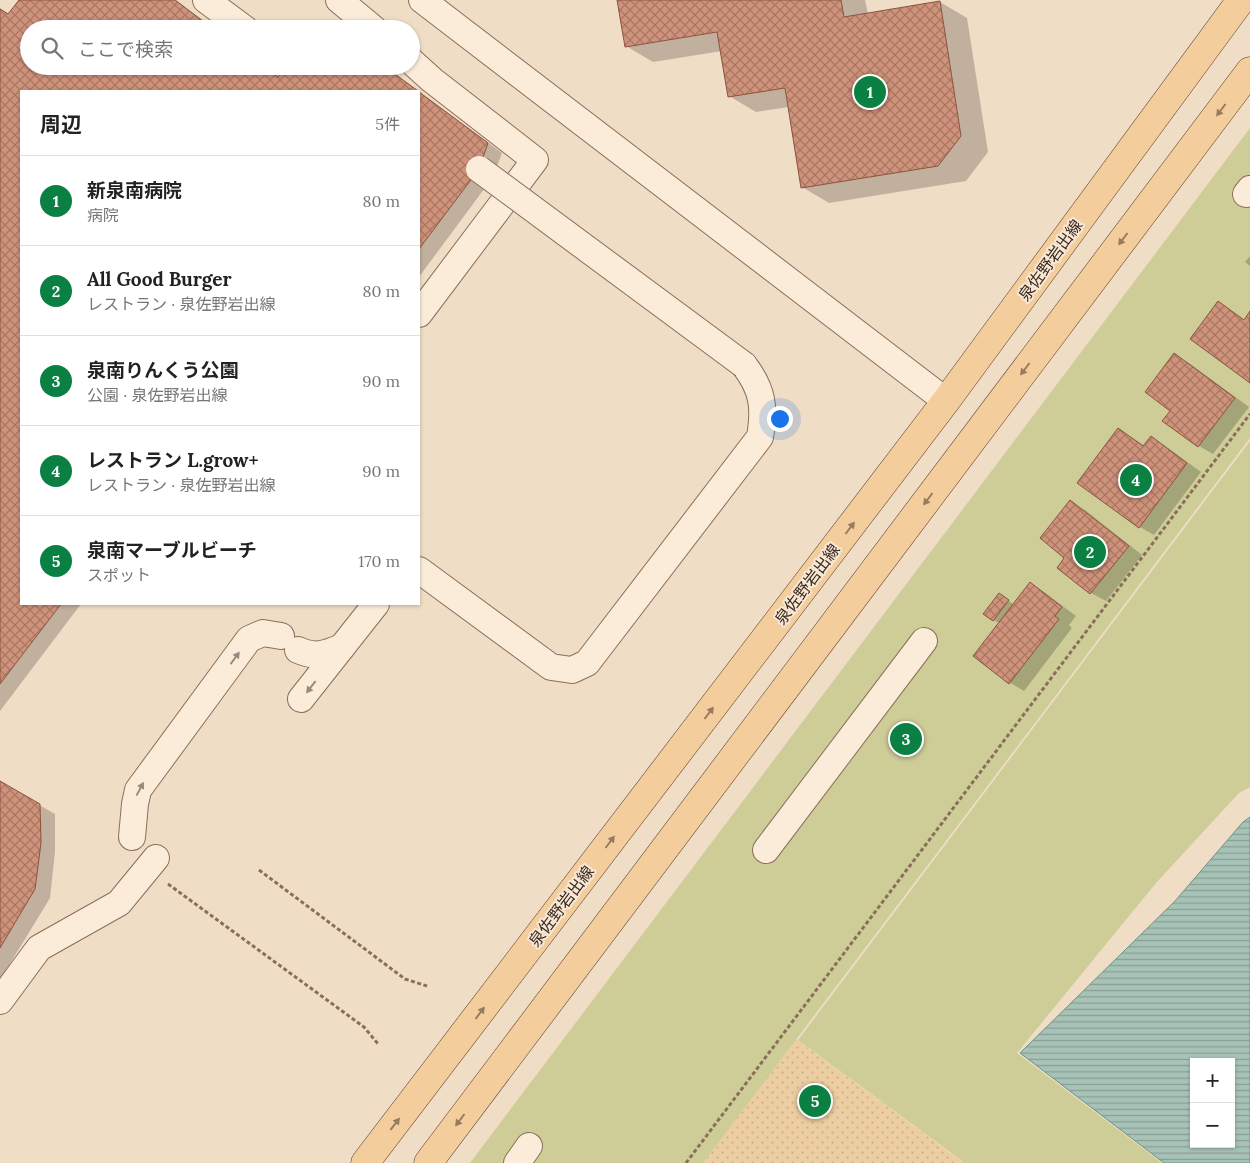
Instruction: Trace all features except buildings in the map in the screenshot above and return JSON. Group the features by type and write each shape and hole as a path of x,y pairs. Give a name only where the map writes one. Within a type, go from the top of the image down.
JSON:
{"main road":[{"name":"泉佐野岩出線","path":"365,1163 946,401 1241,0"},
{"path":"428,1163 1250,71"}],"street":[{"path":"206,0 233,20"},
{"path":"339,0 363,20"},
{"path":"422,0 946,401"},
{"path":"420,69 535,160 420,313"},
{"path":"420,571 551,667 572,670 586,663 760,437 763,419 762,398 755,379 744,365 479,169"},
{"path":"301,699 375,605"},
{"path":"132,837 134,804 138,790 249,639 263,633 290,643 309,655 325,654 342,647"},
{"path":"761,847 920,637"},
{"path":"0,1002 39,948 119,903 156,858"}],"path":[{"path":"686,1163 1250,414"},
{"path":"259,870 405,979 427,986"},
{"path":"166,883 364,1027 379,1045"}],"sand":[{"path":"796,1039 964,1163 703,1163"}],"shaded area":[{"path":"1250,128 1250,438 703,1163 470,1163"},
{"path":"1250,441 1250,787 1239,793 1156,883 1017,1053 1162,1163 965,1163 798,1040"},
{"path":"1250,817 1250,1163 1164,1163 1020,1053 1175,901 1243,822"}],"place":[{"name":"新泉南病院","path":"870,92"},
{"name":"レストラン L.grow+","path":"1136,480"},
{"name":"All Good Burger","path":"1090,552"},
{"name":"泉南りんくう公園","path":"906,739"},
{"name":"泉南マーブルビーチ","path":"815,1101"}]}
